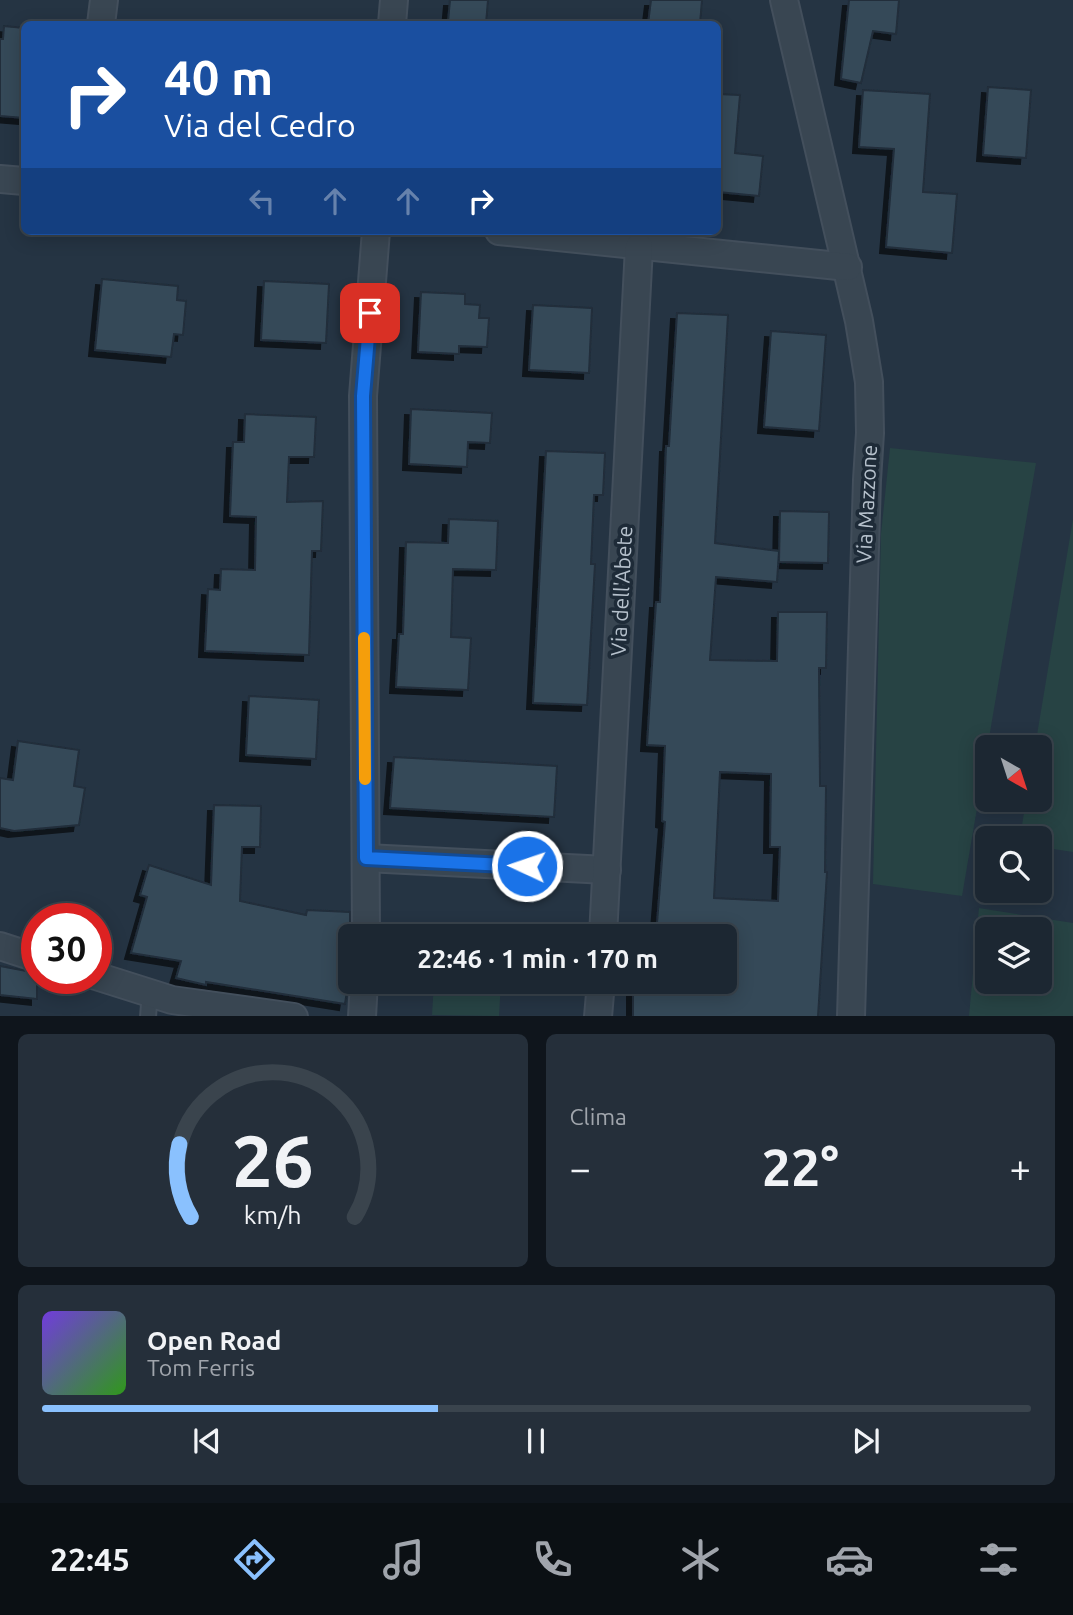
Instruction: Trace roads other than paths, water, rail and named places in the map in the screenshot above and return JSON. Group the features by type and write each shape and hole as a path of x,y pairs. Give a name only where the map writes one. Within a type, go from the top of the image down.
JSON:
{"street":[{"path":"101,21 104,0"},
{"path":"393,21 394,0"},
{"name":"Via Mazzone","path":"784,0 848,267 869,382 870,433 851,1016"},
{"path":"0,179 21,181"},
{"path":"366,924 363,396 376,235"},
{"path":"534,235 848,267"},
{"name":"Via dell'Abete","path":"604,924 639,247"},
{"path":"366,858 607,870"},
{"path":"0,946 21,953"},
{"path":"112,984 149,1004 172,1000 204,1011 279,1016"},
{"path":"362,1016 364,994"},
{"path":"598,1016 600,994"}]}
